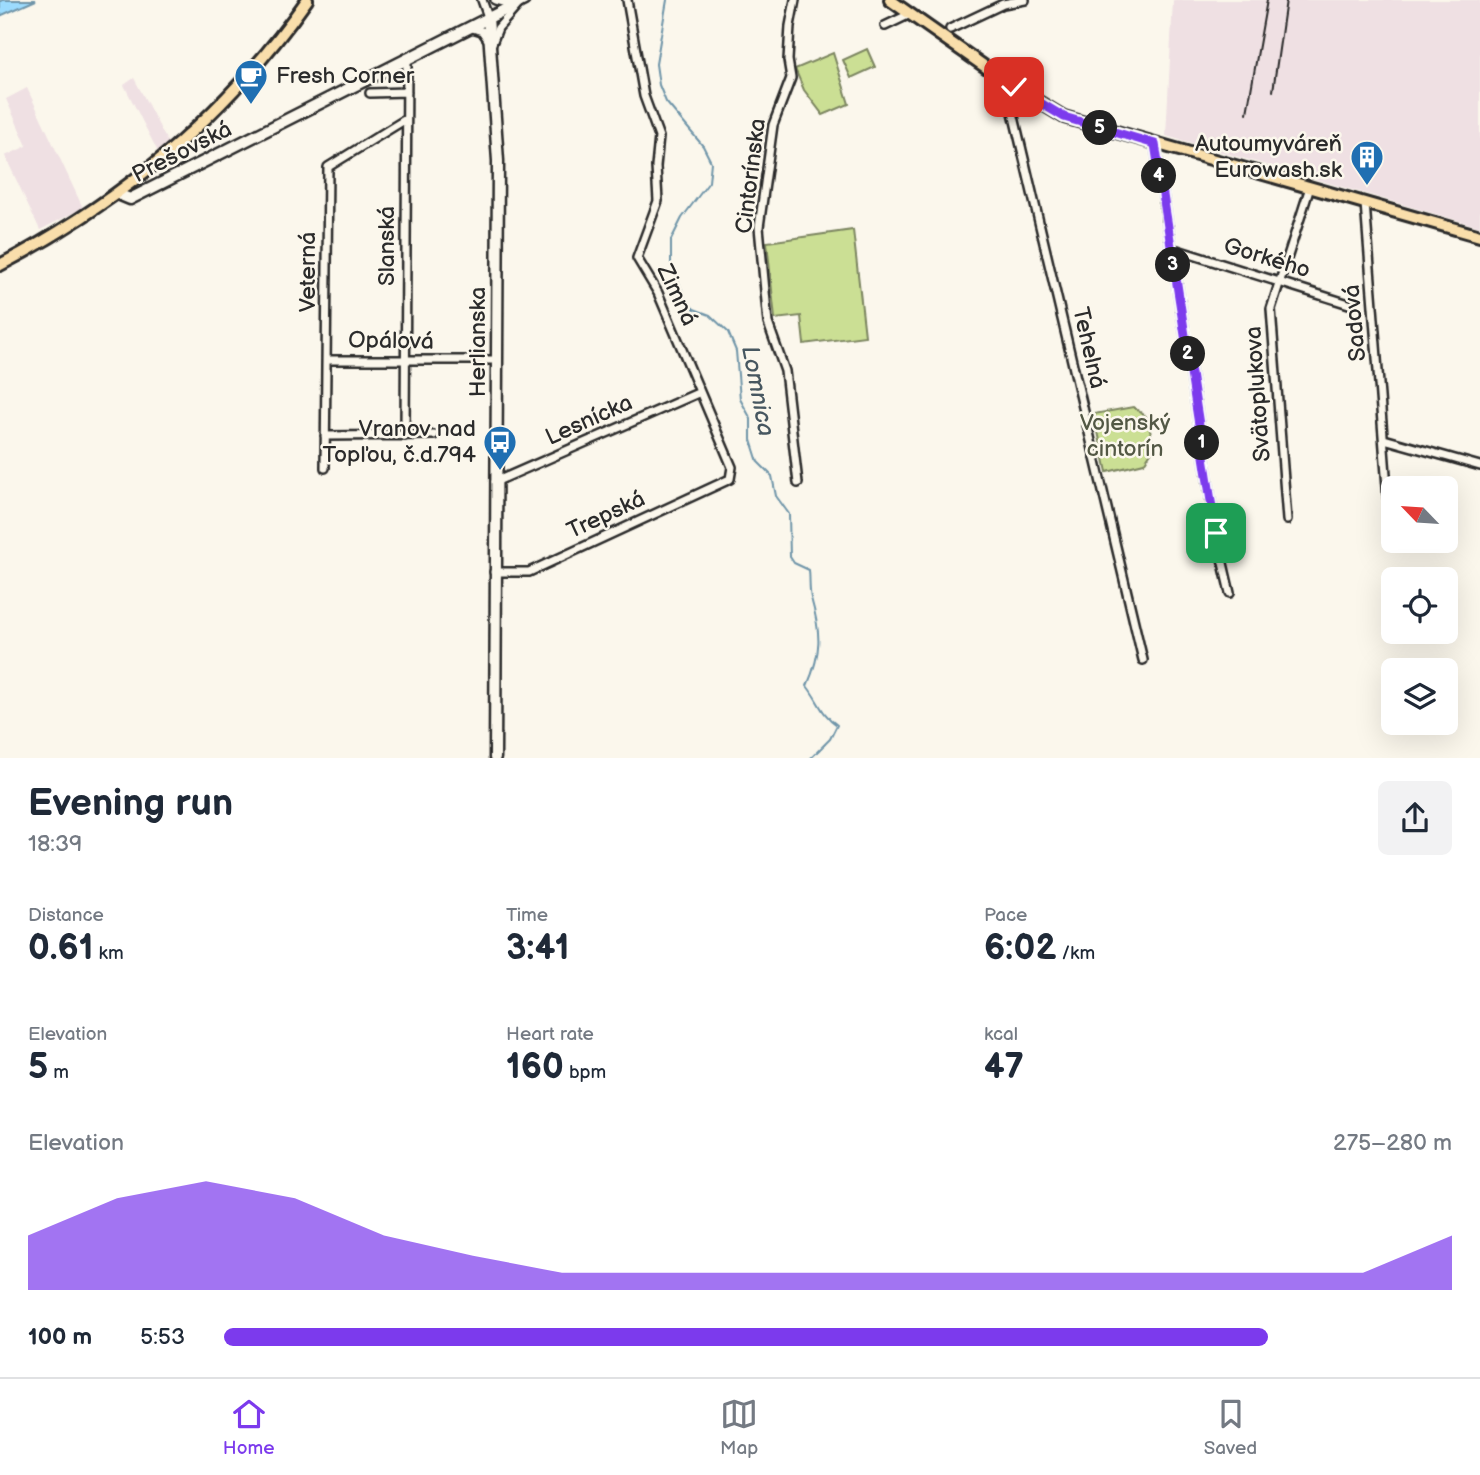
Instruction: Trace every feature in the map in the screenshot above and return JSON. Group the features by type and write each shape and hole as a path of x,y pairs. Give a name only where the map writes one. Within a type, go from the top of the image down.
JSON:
{"main road":[{"path":"0,265 54,236 152,168 205,120 253,70 307,0"},
{"path":"890,0 1014,87 1064,117 1480,236"},
{"name":"Prešovská","path":"118,194 130,199 520,2"},
{"name":"Herlianska","path":"488,17 498,161 495,758"}],"street":[{"name":"Herlianska","path":"482,0 488,17"},
{"path":"495,0 520,2"},
{"name":"Zimná","path":"626,0 644,96 659,137 656,167 658,201 637,258 658,293 698,393 732,467 730,479"},
{"name":"Cintorínska","path":"796,0 790,26 788,60 791,78 773,125 759,227 768,323 785,371 798,483"},
{"path":"950,29 1003,4 1025,0"},
{"path":"489,46 498,28 520,2"},
{"path":"885,26 910,14"},
{"path":"468,27 482,31 489,46"},
{"name":"Slanská","path":"405,436 407,57"},
{"name":"Tehelná","path":"1014,87 1010,104 1143,660"},
{"path":"370,93 407,92"},
{"name":"Veterná","path":"325,468 328,167 406,119"},
{"path":"1155,144 1216,533 1230,593"},
{"name":"Svätoplukova","path":"1287,520 1271,309 1310,187"},
{"name":"Sadová","path":"1365,203 1386,476"},
{"name":"Gorkého","path":"1171,248 1352,305"},
{"name":"Opálová","path":"327,360 497,360"},
{"name":"Lesnícka","path":"495,482 698,393"},
{"path":"325,436 434,435"},
{"path":"1384,439 1480,466"},
{"name":"Trepská","path":"494,572 530,572 730,479"}],"shaded area":[{"path":"1173,0 1480,0 1480,227 1166,136"},
{"path":"134,78 168,143 159,154 124,85"},
{"path":"27,88 83,208 40,230 5,156 27,146 6,99"}],"green space":[{"path":"867,49 875,67 851,78 843,60"},
{"path":"833,53 849,104 823,115 804,90 795,69"},
{"path":"853,230 865,336 804,344 801,316 775,319 767,242"},
{"name":"Vojenský cintorín","path":"1133,407 1147,417 1154,448 1144,463 1107,472 1094,414"}],"water":[{"path":"36,0 0,16 0,1"}],"waterway":[{"name":"Lomnica","path":"667,0 656,64 659,85 666,102 703,146 711,162 709,182 682,218 671,240 671,264 686,300 694,309 710,315 728,332 736,351 740,399 751,419 751,440 758,462 772,476 776,496 789,514 790,557 794,563 809,570 810,595 817,622 818,642 815,663 807,686 824,712 837,725 830,739 811,758"}],"railway":[{"path":"1247,113 1267,0"},
{"path":"1273,91 1286,0"}],"place":[{"name":"Fresh Corner","path":"251,106"},
{"name":"Autoumyváreň Eurowash.sk","path":"1367,187"},
{"name":"Vranov nad Topľou, č.d.794","path":"500,472"}],"route":[{"path":"1014,87 1064,117 1155,144 1216,533"}]}
